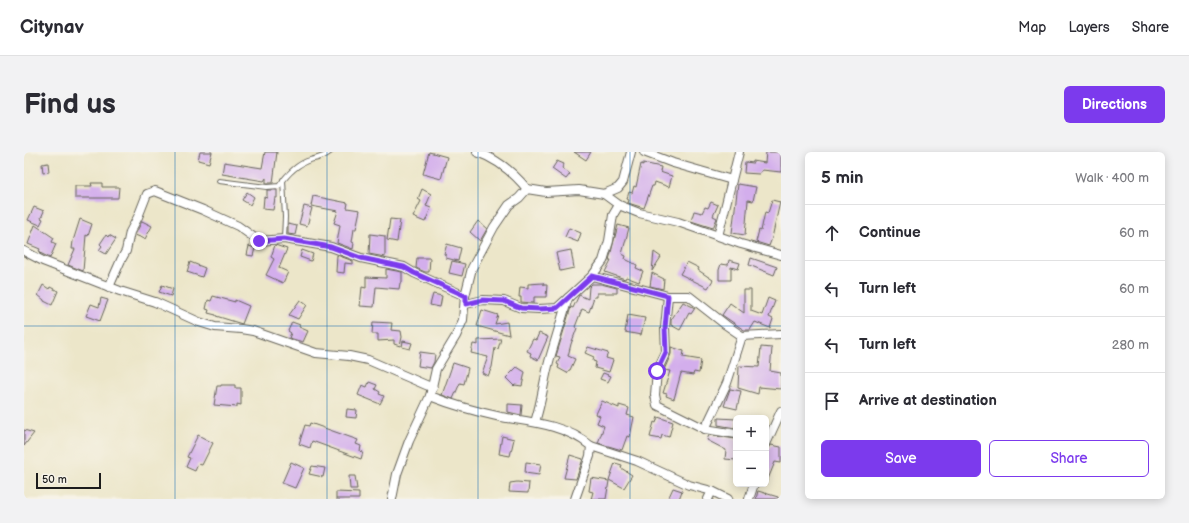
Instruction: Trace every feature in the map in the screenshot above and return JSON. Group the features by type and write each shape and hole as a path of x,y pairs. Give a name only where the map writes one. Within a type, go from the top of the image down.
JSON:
{"street":[{"path":"477,152 485,155 514,174 527,189 546,192 579,190 604,194 619,206 638,213 678,222 741,244 781,255"},
{"path":"604,194 618,188 623,182 631,152"},
{"path":"644,152 673,163 732,180"},
{"path":"718,236 739,152"},
{"path":"392,499 399,468 433,388 436,369 456,336 463,320 472,268 494,227 509,205 519,198 527,189"},
{"path":"110,287 120,260 126,251 130,232 147,194 155,190 238,226 259,241 284,239 331,247 361,258 404,267 466,300 504,301 521,308 557,308 592,276 603,261 609,241 613,215 619,206"},
{"path":"24,251 43,261 110,287 155,302 198,322 215,327 253,331 316,354 349,356 368,360 433,388"},
{"path":"592,276 668,296 689,296 742,336 781,334"},
{"path":"668,296 665,328 666,352 657,371 655,395 657,405 705,429 733,434"},
{"path":"535,422 541,404 550,358 568,297"},
{"path":"705,429 728,383 742,336"},
{"path":"430,396 443,401 500,416 551,426 584,440 591,446 637,461 710,495 728,499"},
{"path":"769,437 781,411"},
{"path":"576,499 590,456 591,446"},
{"path":"749,499 753,487"}],"lane":[{"path":"219,181 267,187 279,186 283,180 299,165 310,160 323,158 330,152"},
{"path":"283,180 285,217 284,239"}],"building":[{"path":"200,152 212,152 209,163 198,160"},
{"path":"265,152 277,152 273,183 266,183 266,178 264,181 222,174 224,162 262,168"},
{"path":"429,152 447,157 441,179 423,174"},
{"path":"574,152 591,152 586,160"},
{"path":"766,152 781,152 781,172 762,170 759,174 744,173 745,162 753,163 753,161 765,163"},
{"path":"557,161 564,164 562,168 570,174 566,179 552,169"},
{"path":"48,163 49,172 43,173 42,164"},
{"path":"643,163 661,167 660,172 672,176 669,187 655,182 654,186 652,186 644,208 628,203 629,200 627,199 629,192 632,193 634,186 636,187 641,164 643,165"},
{"path":"91,183 102,183 102,187 119,187 118,198 75,198 75,186 92,186"},
{"path":"738,184 756,187 753,201 748,200 745,235 732,233"},
{"path":"422,189 431,194 426,206 431,208 425,222 413,217 421,201 418,199"},
{"path":"267,190 277,190 277,198 275,198 273,210 263,209 264,197 267,198"},
{"path":"247,192 254,197 250,205 242,200"},
{"path":"313,196 348,203 347,208 360,210 356,229 354,229 352,242 354,243 353,249 337,243 340,225 334,223 338,211 311,206"},
{"path":"772,200 780,202 769,246 756,242 759,230 761,231 765,212 768,213"},
{"path":"711,202 718,205 713,216 717,218 713,228 691,221 694,211 702,213 705,207 708,208"},
{"path":"304,206 312,208 307,226 299,224"},
{"path":"34,207 44,211 41,218 43,219 40,225 28,220"},
{"path":"80,219 92,224 88,236 86,235 83,271 68,265 75,249 72,249 73,241"},
{"path":"390,219 400,220 397,242 387,240"},
{"path":"142,221 152,226 145,239 135,235"},
{"path":"478,221 487,229 480,241 470,232"},
{"path":"288,224 297,226 295,235 288,234"},
{"path":"35,225 54,238 52,242 56,244 50,258 40,253 40,249 28,244"},
{"path":"618,225 629,228 622,254 626,256 625,259 637,265 636,268 643,271 639,282 605,272 611,260 609,260"},
{"path":"569,228 581,233 578,242 565,237"},
{"path":"370,234 385,236 385,257 369,254"},
{"path":"106,235 116,239 106,254 99,250 102,246 100,244"},
{"path":"447,244 461,248 458,261 446,258 446,255 444,254"},
{"path":"275,245 287,249 279,268 288,272 283,283 266,275 274,259 271,257"},
{"path":"249,246 255,248 253,256 247,255"},
{"path":"302,250 313,254 311,261 300,257"},
{"path":"571,250 574,268 560,271 556,253"},
{"path":"654,252 661,257 652,271"},
{"path":"337,255 353,261 353,264 345,263 344,273 336,272"},
{"path":"417,258 430,258 429,272 416,268"},
{"path":"751,258 777,267 774,275 749,265"},
{"path":"729,260 740,263 738,269 731,267 731,280 719,280 719,270 721,264 728,265"},
{"path":"452,261 465,264 462,276 449,273"},
{"path":"190,262 205,268 202,277 187,272"},
{"path":"687,262 699,268 698,270 713,280 708,288 680,274"},
{"path":"386,269 402,272 402,282 400,283 399,289 376,287 374,307 360,306 362,287 366,288 366,277 386,278"},
{"path":"652,273 664,279 663,289 650,286"},
{"path":"543,283 544,285 547,285 546,297 534,297 534,303 521,302 521,297 519,297 520,287 528,288 528,284"},
{"path":"592,284 601,284 617,288 617,293 597,293 597,297 594,297 589,312 582,309 575,327 577,328 568,356 575,359 567,373 558,368 559,365 557,364 560,357 556,356 571,307 573,308 579,295 588,299 589,287"},
{"path":"43,285 49,289 50,287 58,291 52,305 44,301 38,295"},
{"path":"162,285 173,289 171,296 159,292"},
{"path":"744,290 751,290 751,311 762,315 768,298 775,301 769,317 773,319 770,328 755,322 750,330 744,330 722,315 730,303 744,313"},
{"path":"433,294 442,296 440,307 430,305"},
{"path":"213,296 235,302 235,300 249,306 242,324 208,313 209,310 206,309 208,300 211,301"},
{"path":"101,298 108,300 100,321 86,316 91,304 99,307"},
{"path":"300,300 307,305 298,319 289,315"},
{"path":"683,302 695,308 691,314 689,313 680,330 671,325 671,320"},
{"path":"482,310 498,315 495,324 507,322 509,335 477,326"},
{"path":"628,315 645,318 641,335 625,332"},
{"path":"292,322 300,325 299,327 308,331 303,342 289,338 291,333 288,331"},
{"path":"373,322 392,323 391,330 401,331 402,337 400,346 394,344 394,340 378,341 378,334 372,334"},
{"path":"539,333 548,337 538,360 530,356 531,353 527,351 533,339 536,340"},
{"path":"501,339 498,349 495,348 492,367 488,376 482,373 488,357 471,353 473,344 478,345 478,340"},
{"path":"403,341 412,343 410,349 402,347"},
{"path":"588,347 608,353 606,358 613,360 609,372 595,368 596,362 593,361 594,357 585,353"},
{"path":"671,347 684,351 683,357 701,360 699,373 694,372 693,375 681,373 674,399 663,393 670,371 664,370 671,354"},
{"path":"761,347 772,348 770,371 781,373 781,389 759,387 758,394 738,388 739,366 759,367"},
{"path":"420,352 435,354 434,362 431,368 418,366"},
{"path":"453,363 468,368 464,384 460,383 453,399 442,395"},
{"path":"517,367 525,372 522,386 514,386 506,378"},
{"path":"603,373 611,376 608,382 600,379"},
{"path":"369,382 377,385 375,389 380,392 379,394 384,396 380,404 358,395 362,385 367,387"},
{"path":"235,385 235,388 241,388 241,405 237,404 237,407 214,405 217,386"},
{"path":"730,389 741,391 737,409 724,406"},
{"path":"602,401 619,408 619,405 629,408 627,415 634,417 630,437 627,436 622,450 598,443 604,426 597,423 600,416 596,414"},
{"path":"508,404 522,405 521,415 508,412"},
{"path":"347,409 357,410 356,418 346,417"},
{"path":"658,417 673,422 669,437 662,435 661,439 650,437 654,422 656,423"},
{"path":"718,418 733,419 733,428 718,425"},
{"path":"310,423 358,440 356,444 361,446 360,451 363,452 361,459 312,441 310,448 299,444 305,425 309,426"},
{"path":"24,430 34,433 24,446"},
{"path":"198,435 213,443 202,465 198,464 195,471 186,467 190,458 187,457"},
{"path":"709,435 733,439 733,460 725,459 726,450 707,440"},
{"path":"502,436 514,439 510,456 499,454"},
{"path":"771,445 781,447 781,463 775,462 769,477 769,451"},
{"path":"570,455 583,459 576,479 564,478"},
{"path":"291,462 304,468 295,488 282,483"},
{"path":"526,462 541,464 539,475 525,473"},
{"path":"615,463 622,465 621,468 632,475 624,488 609,480"},
{"path":"312,466 325,468 323,477 309,474"},
{"path":"349,476 355,476 357,489 350,489"},
{"path":"591,478 609,481 606,499 591,499 593,492 589,491"},
{"path":"510,483 529,483 528,493 509,492"},
{"path":"673,488 682,491 679,499 668,499"},
{"path":"758,491 778,497 778,499 756,499"},
{"path":"336,492 359,493 359,499 336,499"}],"route":[{"path":"259,241 284,239 331,247 361,258 404,267 466,296 466,304 483,300 504,301 521,308 557,308 592,276 668,296 665,328 666,352 657,371"}]}
